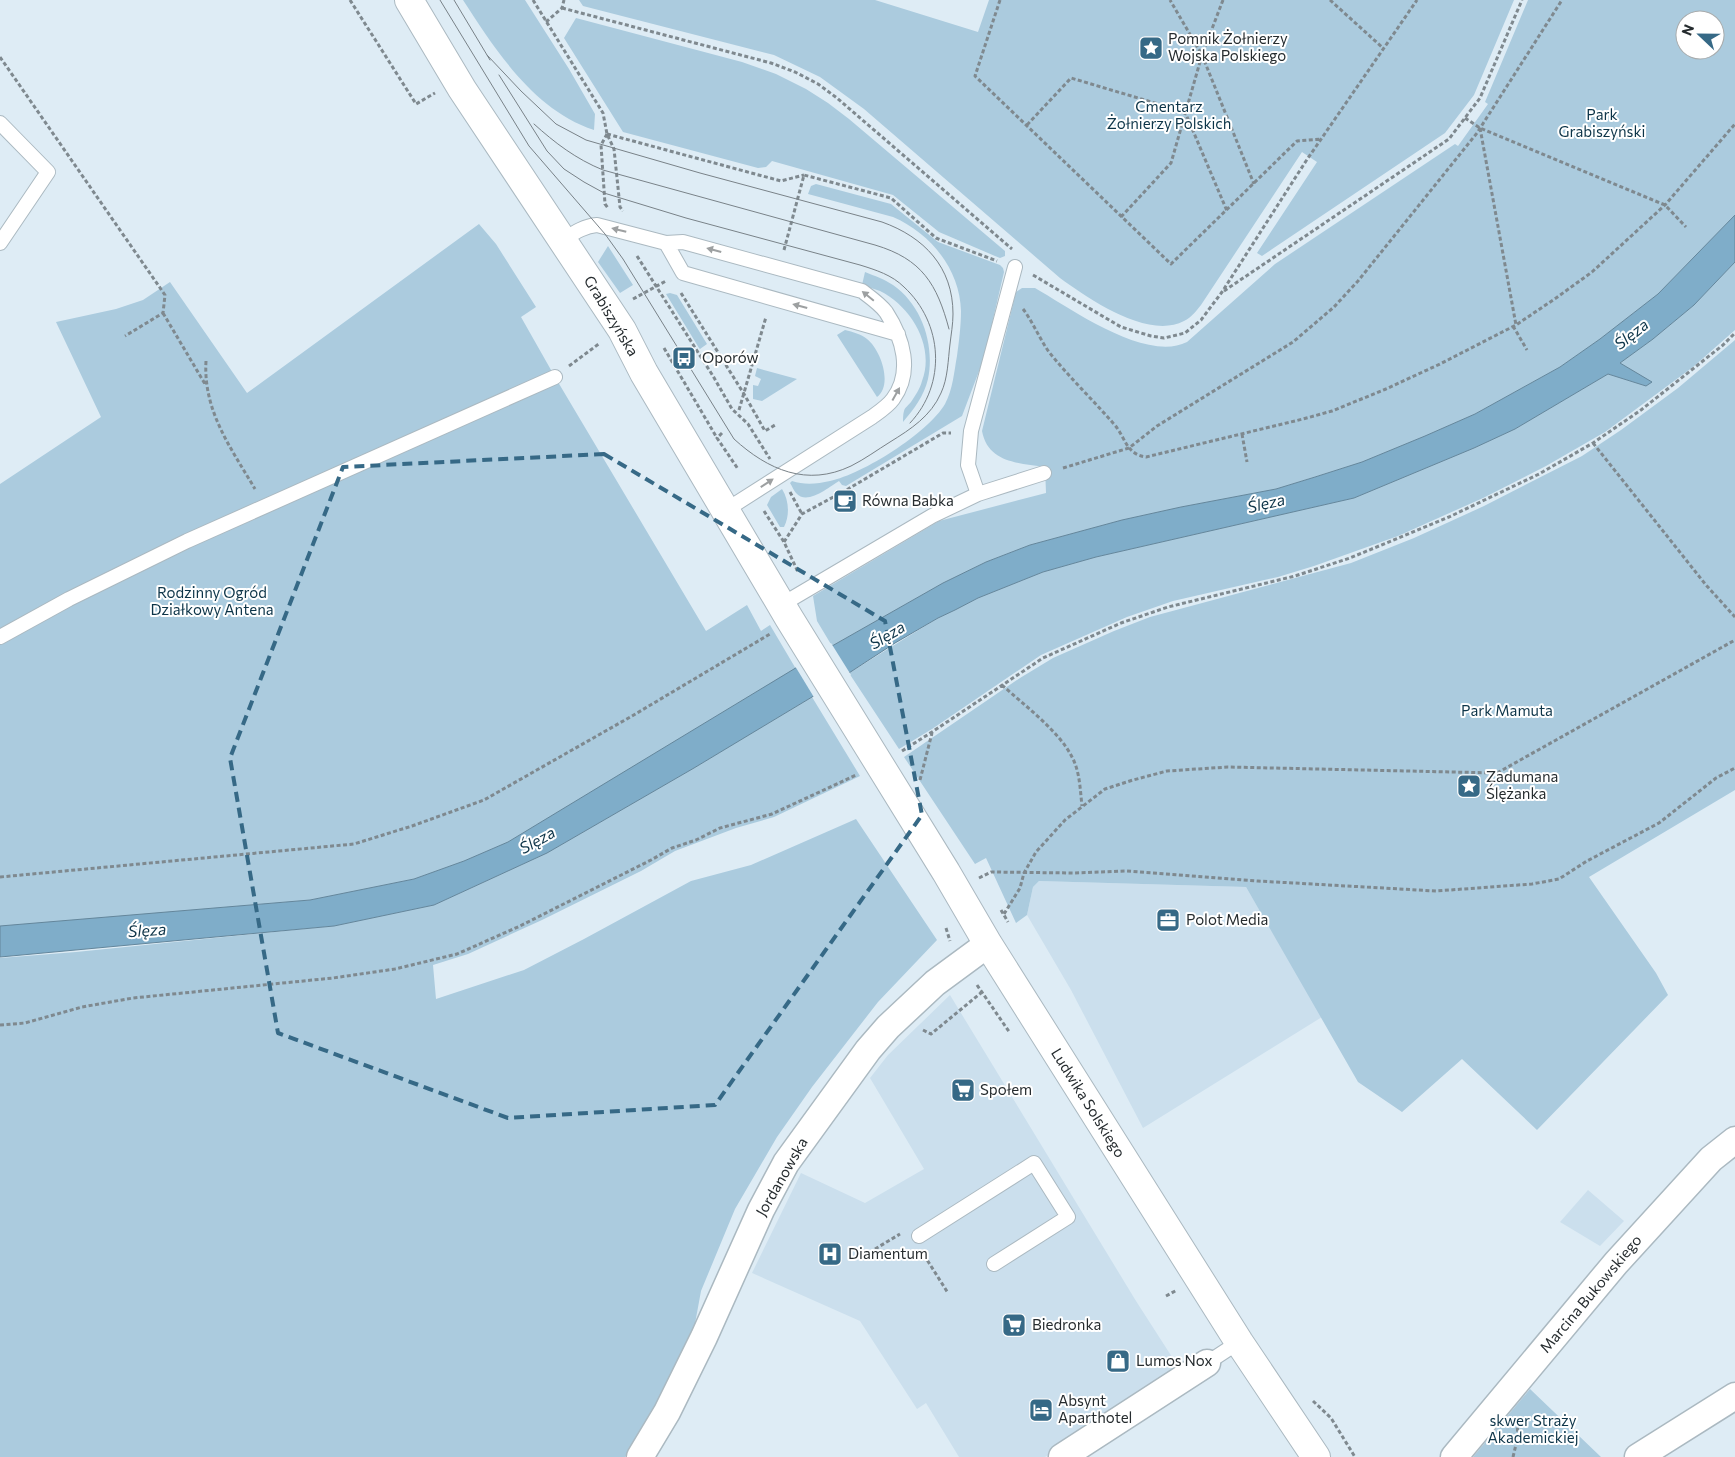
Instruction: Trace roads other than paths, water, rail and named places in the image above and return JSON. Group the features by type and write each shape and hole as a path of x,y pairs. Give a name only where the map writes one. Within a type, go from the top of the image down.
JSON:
{"main road":[{"name":"Grabiszyńska","path":"409,0 462,89 622,330 644,373 787,609 865,759"},
{"name":"Ludwika Solskiego","path":"865,759 946,872 988,944 1239,1342 1316,1457"}],"street":[{"name":"Jordanowska","path":"640,1457 663,1419 704,1337 761,1210 786,1163 868,1050 888,1027 934,983 988,944"},
{"name":"Marcina Bukowskiego","path":"1454,1457 1616,1263 1711,1160 1735,1140"},
{"path":"1062,1457 1207,1363"},
{"path":"1638,1457 1735,1396"}],"lane":[{"path":"0,122 48,172 0,243"},
{"path":"563,240 575,232 597,225 666,243 683,242 862,291 885,310 898,334 905,355 903,380 893,400 872,417 726,510"},
{"path":"666,243 683,273 898,334"},
{"path":"978,494 968,465 971,431 1015,267"},
{"path":"0,637 69,598 127,569 555,378"},
{"path":"787,609 932,516 978,494 1044,473"},
{"path":"919,1236 1034,1163 1068,1217 994,1264"},
{"path":"1207,1363 1239,1342"}],"water":[{"name":"Ślęza","path":"1735,215 1735,262 1694,305 1620,363 1652,382 1646,386 1608,374 1515,429 1354,498 1096,557 1043,572 978,598 895,643 812,697 547,853 434,905 334,926 0,957 0,926 310,900 414,879 464,861 508,842 832,646 943,583 986,562 1030,545 1122,520 1276,489 1362,462 1475,414 1560,367 1600,339 1658,294"}],"tram line":[{"path":"440,0 529,146 605,234 623,259 734,439 747,450 774,467 789,472 804,475 835,472 851,466 898,437 913,427 932,409 945,381 953,314 952,297 942,268 923,245 897,228 882,222 586,140 556,124 487,55"},
{"path":"454,0 490,60"},
{"path":"499,75 547,151 564,169 604,193 686,218 860,265 884,273 904,287 917,302 927,318 936,354 935,372 930,390 922,407 910,423"},
{"path":"534,124 566,150 603,170 891,251 905,258 925,275 939,299 949,329"}],"place":[{"name":"Pomnik Żołnierzy Wojska Polskiego","path":"1151,48"},
{"name":"Oporów","path":"684,358"},
{"name":"Równa Babka","path":"845,501"},
{"name":"Zadumana Ślężanka","path":"1469,786"},
{"name":"Polot Media","path":"1168,920"},
{"name":"Społem","path":"963,1090"},
{"name":"Diamentum","path":"830,1254"},
{"name":"Biedronka","path":"1014,1325"},
{"name":"Lumos Nox","path":"1118,1361"},
{"name":"Absynt Aparthotel","path":"1041,1410"}],"park label":[{"name":"Cmentarz Żołnierzy Polskich","path":"1169,116"},
{"name":"Park Grabiszyński","path":"1602,124"},
{"name":"Rodzinny Ogród Działkowy Antena","path":"212,602"},
{"name":"Park Mamuta","path":"1507,711"},
{"name":"skwer Straży Akademickiej","path":"1533,1430"}]}
